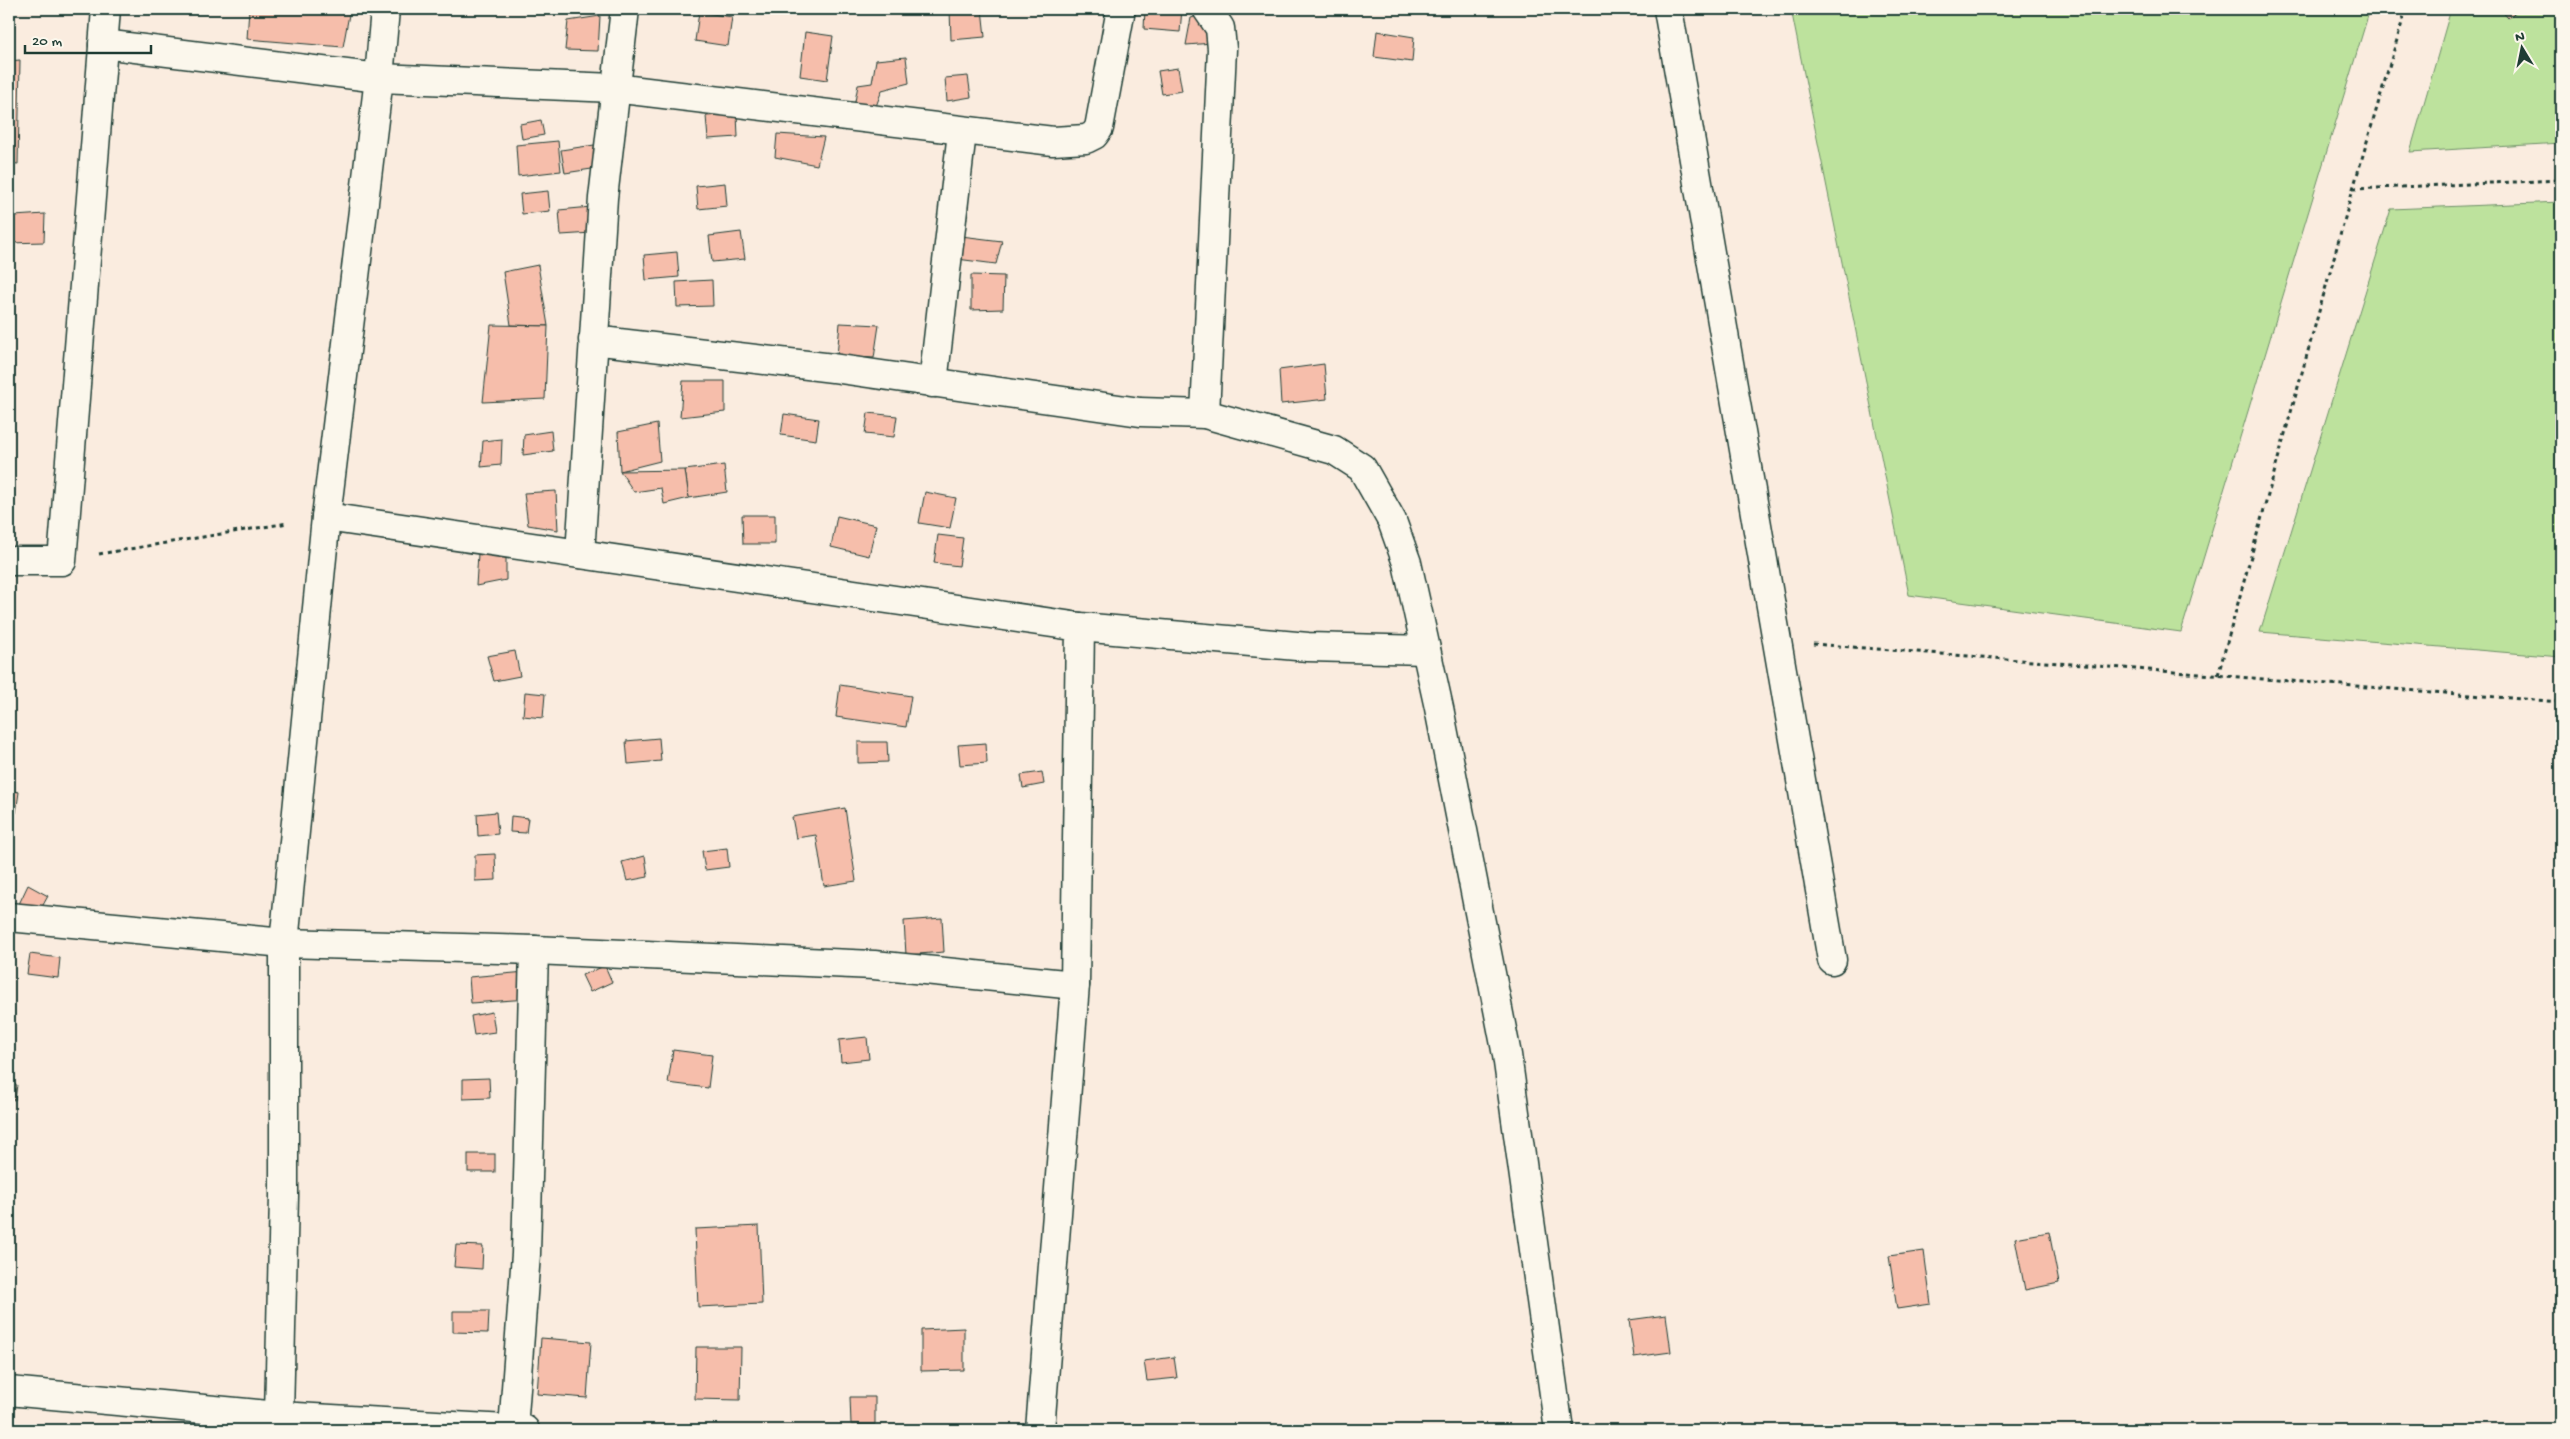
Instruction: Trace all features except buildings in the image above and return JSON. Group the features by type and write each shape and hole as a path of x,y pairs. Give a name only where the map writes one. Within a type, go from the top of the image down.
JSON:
{"street":[{"path":"9,561 62,561 106,9"},
{"path":"285,1423 284,943 326,517 379,78 385,9"},
{"path":"580,554 603,198 614,88 625,9"},
{"path":"103,44 379,78 614,88 962,132 1052,141 1078,141 1094,135 1098,128 1121,9"},
{"path":"1205,414 1222,49 1220,28 1207,9"},
{"path":"1668,9 1832,960"},
{"path":"933,383 962,132"},
{"path":"593,340 833,368 1140,412 1205,414 1334,450 1362,468 1392,521 1406,563 1426,650 1507,1055 1559,1430"},
{"path":"326,517 1080,627 1308,647 1426,650"},
{"path":"1040,1430 1076,985 1080,627"},
{"path":"9,917 284,943 534,950 874,965 1076,985"},
{"path":"9,1392 285,1423 519,1430 534,950"}],"path":[{"path":"2218,676 2353,189 2406,9"},
{"path":"2353,189 2561,180"},
{"path":"62,561 326,517"},
{"path":"1777,641 2561,702"}],"green space":[{"path":"1791,9 2370,9 2181,632 1909,595"},
{"path":"2451,9 2561,9 2561,143 2410,152"},
{"path":"2561,202 2561,657 2260,632 2391,209"}]}
